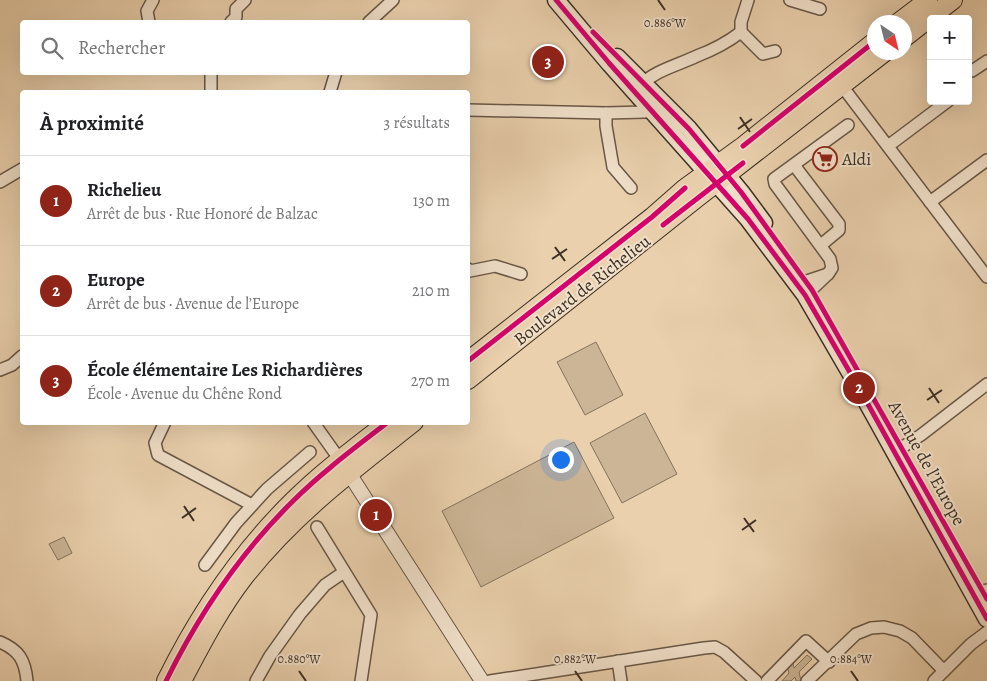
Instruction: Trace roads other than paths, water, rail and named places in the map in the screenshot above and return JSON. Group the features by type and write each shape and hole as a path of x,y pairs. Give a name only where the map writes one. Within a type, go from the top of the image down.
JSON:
{"main road":[{"path":"556,0 654,103 689,129 713,175 867,48"},
{"path":"561,0 638,87"},
{"path":"908,15 928,0"},
{"path":"912,32 953,0"},
{"name":"Boulevard de Richelieu","path":"470,359 652,217 713,175 743,163 875,60"},
{"name":"Boulevard de Richelieu","path":"470,378 713,175"},
{"name":"Avenue de l’Europe","path":"713,175 729,199 790,274 986,593"},
{"name":"Avenue de l’Europe","path":"713,175 744,196 809,285 899,450 987,619"},
{"path":"182,681 210,629 244,577 278,537 315,501 344,466 385,425"},
{"path":"166,681 200,616 233,569 264,531 294,500 409,425"}],"street":[{"path":"149,20 147,11 153,0"},
{"path":"233,20 236,17 232,4 245,0"},
{"path":"371,20 393,0"},
{"path":"748,0 741,22 741,32 763,54 775,52"},
{"path":"790,0 820,10"},
{"path":"638,87 660,71 731,40 741,32"},
{"path":"972,71 987,61"},
{"path":"211,75 211,90"},
{"path":"331,90 335,75"},
{"path":"842,86 987,276"},
{"path":"470,110 645,112 654,103"},
{"path":"888,146 943,105"},
{"path":"606,113 606,126 613,166 631,188"},
{"path":"790,274 797,277 809,292 809,285 828,274 832,268 830,259 775,184 774,179 848,125"},
{"path":"930,202 987,160"},
{"path":"794,165 839,224 839,230 820,245"},
{"path":"0,182 20,170"},
{"path":"470,271 495,266 521,274"},
{"path":"0,370 7,369 20,358"},
{"path":"899,450 987,384"},
{"path":"164,425 155,443 158,455 252,506"},
{"path":"315,425 344,466 482,681"},
{"path":"205,565 236,523 267,489 310,452"},
{"path":"317,527 370,615 361,681"},
{"path":"256,681 270,656 300,614 324,585 344,572"},
{"path":"807,681 829,662 856,634 870,628 884,627 900,630 912,638 944,671"},
{"path":"934,681 971,644 987,632"},
{"path":"767,681 806,641 829,662"},
{"path":"0,642 10,646 21,656 27,681"},
{"path":"490,681 715,647 724,652 756,681"},
{"path":"618,661 621,681"}],"place":[{"name":"École élémentaire Les Richardières","path":"548,62"},
{"name":"Aldi","path":"825,159"},
{"name":"Europe","path":"859,388"},
{"name":"Richelieu","path":"376,515"}]}
